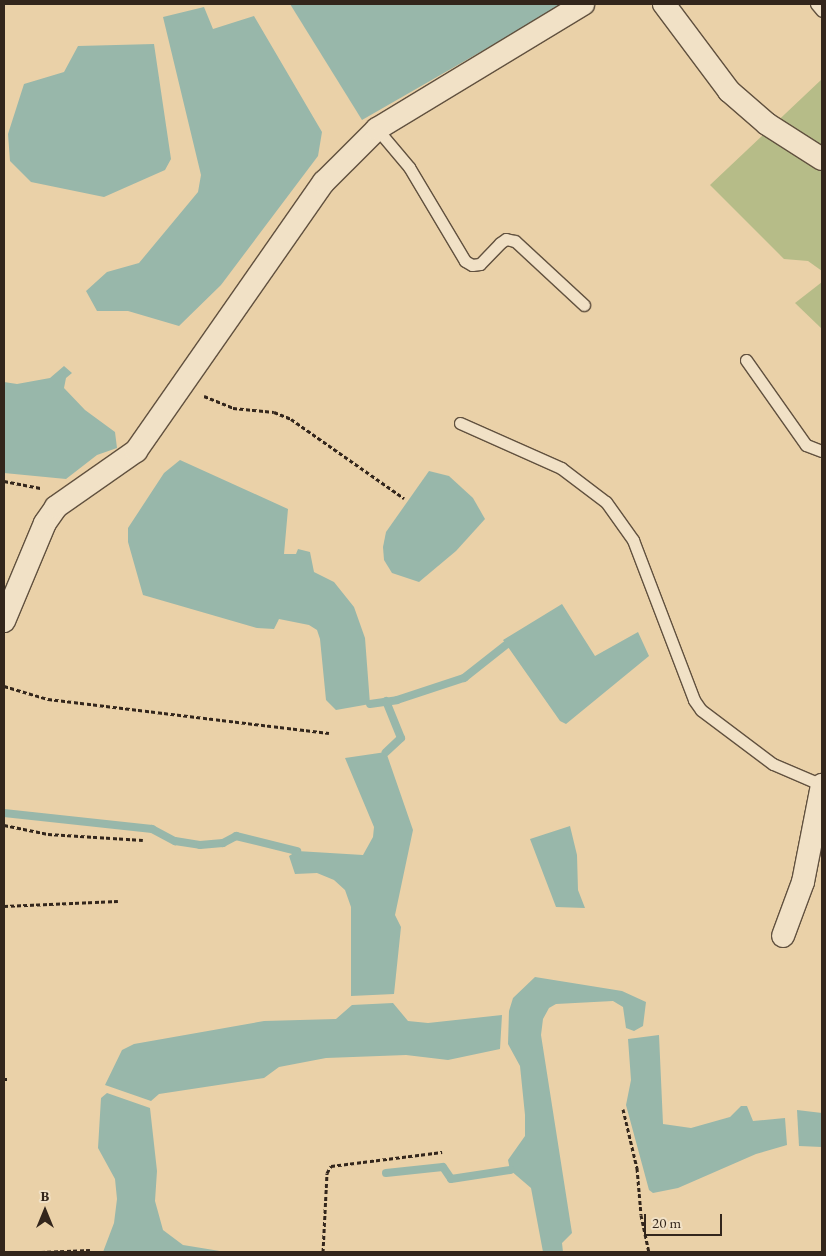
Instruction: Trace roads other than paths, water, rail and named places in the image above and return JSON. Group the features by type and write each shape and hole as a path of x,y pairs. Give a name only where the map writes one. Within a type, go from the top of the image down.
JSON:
{"street":[{"path":"4,621 45,523 56,507 136,451 324,182 377,130 583,4"},
{"path":"664,4 729,91 767,124 822,159"},
{"path":"783,936 798,902 817,839 822,785"}],"lane":[{"path":"816,4 822,11"},
{"path":"377,130 408,167 465,261 472,265 480,264 506,239 515,241 584,305"},
{"path":"746,360 806,445 822,451"},
{"path":"460,423 561,468 606,502 633,540 694,700 701,710 773,764 822,785"}],"waterway":[{"path":"370,704 397,700 464,678 506,645"},
{"path":"386,701 401,738 386,752"},
{"path":"4,813 152,829 175,841 200,845 223,843 236,836 297,851"},
{"path":"386,1173 443,1167 451,1179 510,1170"}]}
